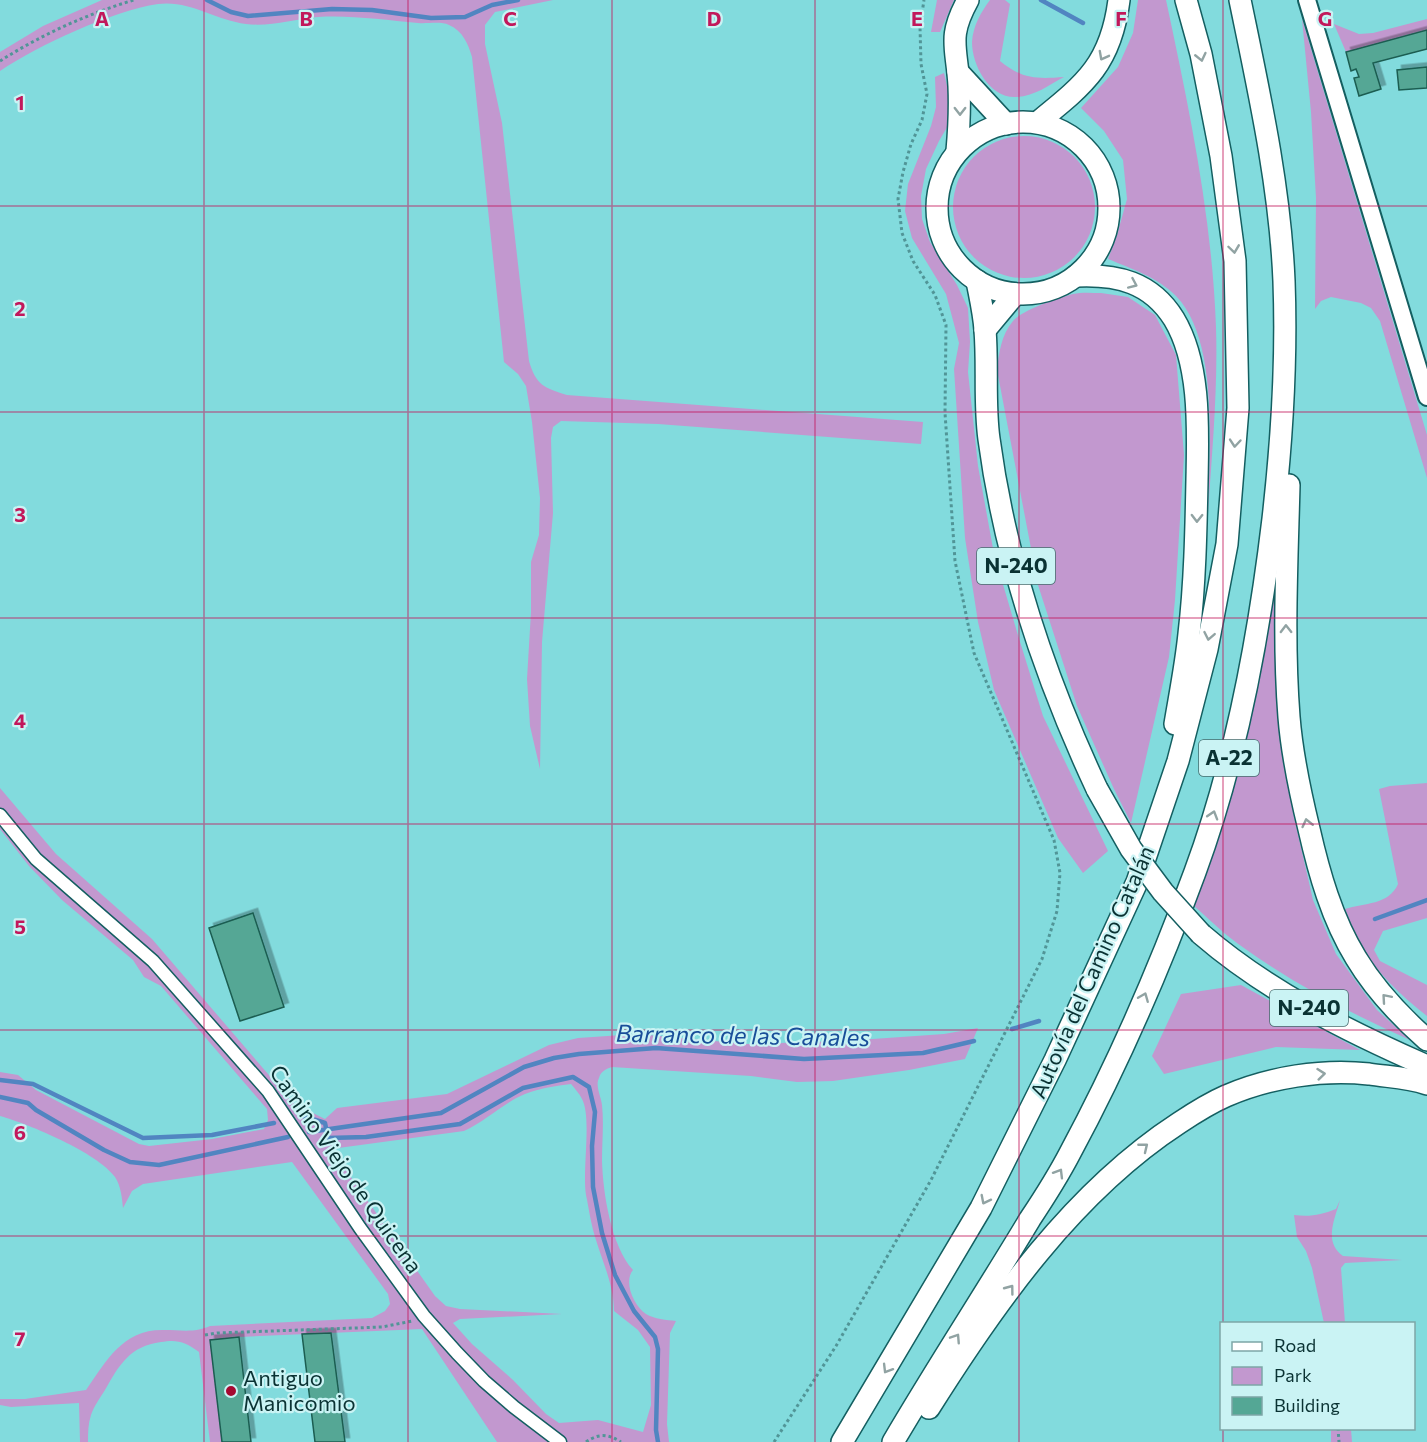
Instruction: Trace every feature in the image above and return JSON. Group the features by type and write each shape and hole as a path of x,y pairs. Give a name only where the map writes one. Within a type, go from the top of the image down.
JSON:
{"highway":[{"path":"957,151 960,115 954,40 957,25 968,0"},
{"path":"1038,122 1096,70 1111,40 1119,0"},
{"name":"Autovía del Camino Catalán","path":"842,1442 981,1208 1055,1060 1137,882 1178,761 1207,649 1227,544 1238,408 1235,261 1221,156 1201,54 1186,0"},
{"name":"A-22","path":"893,1442 1069,1155 1125,1043 1196,870 1224,778 1242,706 1266,574 1282,422 1285,347 1284,279 1272,172 1240,0"},
{"path":"958,72 1005,123"},
{"path":"1017,121 1038,122 1059,128 1082,144 1100,166 1107,183 1110,202 1109,219 1099,250 1089,265 1076,276 1059,286 1038,293 1015,294 996,290 977,281 958,265 945,244 937,220 937,195 944,171 957,151 982,131 1017,121"},
{"path":"1076,276 1114,276 1134,282 1157,298 1174,319 1187,348 1194,380 1198,445 1196,532 1189,634 1172,741 1137,882"},
{"path":"1284,279 1290,350 1291,438 1285,609 1286,664 1295,763 1322,878 1343,935 1373,983 1401,1016 1427,1040"},
{"name":"N-240","path":"977,281 985,330 989,437 1000,505 1030,619 1070,730 1097,789 1131,849 1163,892 1201,934 1250,974 1289,998 1427,1066"},
{"path":"985,330 1015,294"},
{"path":"907,1442 989,1317 1032,1261 1115,1172 1148,1143 1226,1096 1266,1082 1343,1071 1416,1080 1427,1084"}],"street":[{"path":"1307,0 1427,397"},
{"name":"Camino Viejo de Quicena","path":"0,815 36,859 153,961 268,1090 360,1228 424,1316 484,1381 560,1442"}],"path":[{"path":"0,61 56,30 134,0"},
{"path":"774,1442 842,1336 931,1179 1042,959 1057,911 1060,873 1053,840 974,653 955,551 945,413 946,325 935,295 913,261 902,233 898,199 903,172 911,144 922,120 927,94 921,64 920,27 924,0"},
{"path":"205,1335 382,1327 398,1325 424,1316"},
{"path":"586,1442 593,1437 604,1435 621,1442"}],"green space":[{"path":"102,0 553,0 495,12 485,25 485,44 502,123 529,361 538,380 552,390 567,395 923,422 921,444 658,424 561,421 553,427 551,438 553,513 542,642 540,769 530,726 527,679 531,562 539,535 540,498 526,386 518,374 504,362 472,57 464,38 454,28 442,23 330,17 255,25 235,22 181,5 158,4 119,14 76,30 0,71 0,52 43,26"},
{"path":"937,0 954,0 940,32 931,32"},
{"path":"990,0 1005,0 1010,4 1000,61 1015,71 1030,76 1064,77 1042,90 1017,97 999,93 991,87 975,61 972,42 978,20"},
{"path":"1138,0 1166,0 1191,122 1210,244 1216,327 1216,374 1208,513 1209,399 1200,341 1190,316 1169,289 1144,274 1108,259 1127,199 1123,160 1104,131 1081,108 1118,67 1133,33"},
{"path":"1302,19 1427,435 1427,478 1380,321 1371,308 1361,303 1331,297 1321,301 1315,309 1316,198"},
{"path":"1427,19 1427,30 1346,52 1334,24 1359,34 1373,33"},
{"path":"944,73 951,103 949,124 926,169 921,196 922,219 930,242 957,285 968,308 970,342 968,372 978,466 994,554 1043,716 1108,851 1083,873 1058,838 994,690 978,622 965,538 954,369 959,343 946,294 912,238 905,211 908,184 936,107 935,77"},
{"path":"1024,136 1051,141 1074,157 1090,180 1095,207 1090,234 1074,257 1051,273 1024,278 997,273 974,257 958,234 953,207 958,180 974,157 997,141"},
{"path":"1101,293 1128,297 1155,315 1176,355 1184,455 1169,657 1131,823 1077,706 1038,585 997,370 1003,338 1009,326 1018,317 1066,296"},
{"path":"1277,574 1278,700 1294,817 1313,900 1336,954 1377,1010 1410,1040 1304,987 1237,943 1194,906 1217,839 1247,721"},
{"path":"1427,783 1427,918 1383,931 1374,950 1380,961 1427,985 1427,1016 1381,974 1358,940 1345,909 1382,900 1394,891 1398,884 1379,789"},
{"path":"0,788 56,854 152,939 293,1103 325,1119 337,1108 447,1094 549,1045 578,1038 637,1034 747,1044 844,1041 944,1034 978,1028 965,1059 833,1081 797,1082 751,1076 612,1067 601,1074 598,1084 603,1112 604,1188 614,1233 625,1260 633,1270 629,1281 631,1294 646,1314 676,1321 670,1333 667,1424 669,1442 497,1442 422,1329 239,1337 222,1442 210,1442 199,1352 177,1341 150,1344 133,1352 115,1373 92,1412 88,1442 80,1442 79,1403 11,1407 0,1405 0,1399 25,1399 86,1390 118,1348 137,1335 150,1331 372,1318 385,1311 390,1304 388,1294 292,1162 143,1184 132,1191 123,1208 120,1188 115,1177 94,1158 45,1132 0,1116 0,1072 18,1075 36,1090 139,1144 149,1146 212,1139 264,1129 268,1120 267,1109 161,986 144,977 133,960 62,900 29,866 0,829","holes":["571,1084 581,1097 585,1108 586,1195 594,1234 610,1284 614,1311 638,1330 650,1347 651,1405 643,1432 598,1420 559,1423 546,1414 453,1323 460,1319 562,1314 460,1309 446,1306 435,1296 331,1149 464,1131 525,1094"]},
{"path":"1241,985 1360,1050 1276,1047 1164,1074 1152,1056 1181,994"},
{"path":"1340,1200 1333,1222 1332,1237 1333,1244 1343,1256 1402,1260 1345,1263 1341,1268 1345,1322 1324,1322 1312,1268 1306,1251 1297,1237 1294,1215 1310,1216 1336,1209"},
{"path":"1331,1430 1351,1430 1352,1442 1331,1442"}],"building":[{"path":"1427,30 1427,49 1373,63 1381,89 1359,96 1354,78 1359,77 1356,69 1351,71 1346,52"},
{"path":"1427,67 1427,88 1399,90 1397,70"},
{"path":"253,913 284,1007 240,1021 209,928"},
{"path":"331,1333 345,1442 315,1442 302,1334"},
{"name":"Antiguo Manicomio","path":"239,1337 251,1442 222,1442 210,1340"}],"waterway":[{"path":"207,0 231,12 248,16 332,9 372,10 431,18 465,17 492,5 518,0"},
{"path":"1041,0 1083,23"},
{"name":"Barranco de las Canales","path":"1375,919 1427,900"},
{"name":"Barranco de las Canales","path":"1012,1029 1039,1021"},
{"name":"Barranco de las Canales","path":"309,1132 441,1113 524,1067 554,1058 579,1054 656,1048 804,1059 923,1053 974,1041"},
{"path":"300,1115 325,1123 328,1138 366,1137 460,1124 523,1088 573,1077 589,1087 595,1112 592,1146 593,1187 602,1233 615,1275 634,1311 655,1337 658,1349 656,1430 658,1442"},
{"path":"0,1080 33,1084 143,1138 212,1135 274,1123"},
{"name":"Barranco de las Canales","path":"0,1097 28,1103 104,1150 130,1162 159,1165 288,1137"}],"place":[{"name":"Antiguo Manicomio","path":"231,1391"}]}
